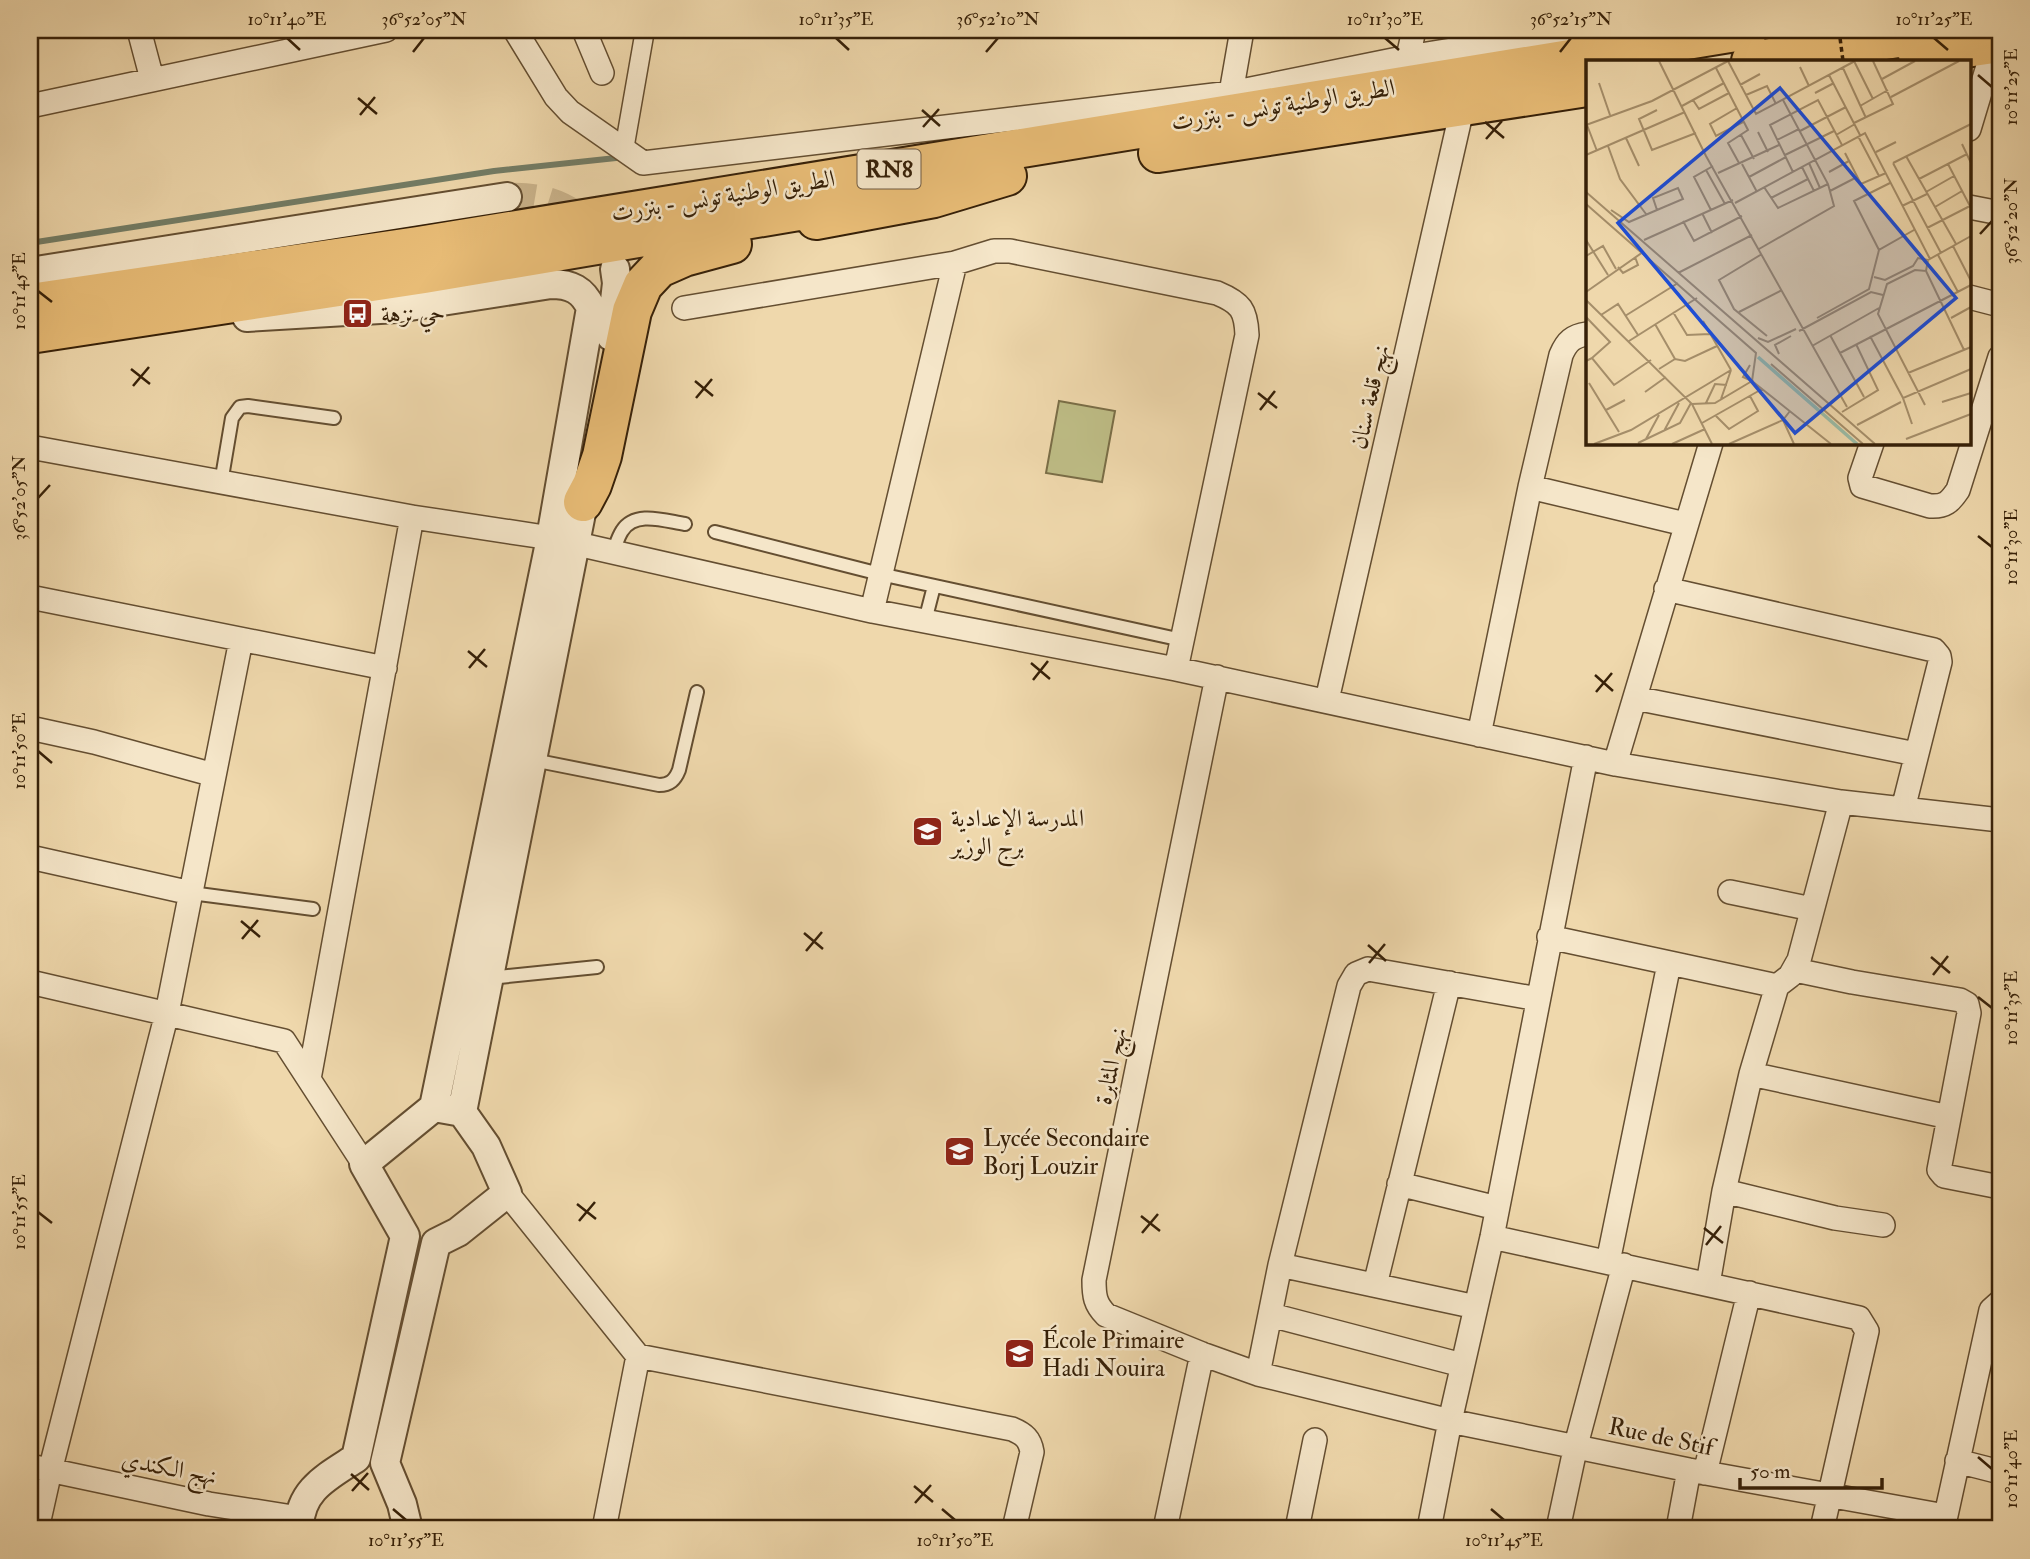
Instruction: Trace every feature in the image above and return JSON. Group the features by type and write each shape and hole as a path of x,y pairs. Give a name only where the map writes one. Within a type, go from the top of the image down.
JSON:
{"highway":[{"name":"الطريق الوطنية تونس - بنزرت","path":"30,303 418,246 1748,30"},
{"path":"1757,60 1949,30"},
{"path":"1877,60 2000,43"},
{"name":"الطريق الوطنية تونس - بنزرت","path":"30,334 424,274 1007,176 1463,105 1586,89"},
{"name":"RN8","path":"230,318 826,219 934,198 1007,176"},
{"name":"RN8","path":"583,502 602,456 632,312 643,285 659,268 684,257 826,219"}],"street":[{"path":"139,30 152,79"},
{"path":"30,106 386,30"},
{"path":"515,30 556,97 570,112 624,151 1231,93 1408,57 1578,30"},
{"path":"584,30 602,73"},
{"path":"624,151 645,30"},
{"path":"1231,93 1242,30"},
{"path":"1408,57 1414,30"},
{"path":"1970,126 1988,66 1992,60 2000,58"},
{"name":"نهج قلعة سنان","path":"1327,700 1463,105"},
{"path":"30,272 507,197"},
{"path":"1970,207 2000,213"},
{"path":"684,308 954,263 993,251 1010,251 1217,293 1233,300 1246,315 1247,335 1177,669"},
{"path":"872,611 954,263"},
{"path":"364,1164 434,1107 563,540 583,502 616,308 615,269"},
{"path":"30,349 230,318 397,308 551,284 564,284 581,292 591,308 533,761 462,1112"},
{"path":"1970,297 2000,305"},
{"path":"1479,735 1561,355 1566,344 1575,336 1586,334"},
{"path":"1871,444 1860,478 1864,488 1930,506 1942,507 1950,502 1958,490 2000,357"},
{"path":"1615,764 1711,444"},
{"path":"30,447 412,517 563,540 872,611 1217,677 1615,764 1840,802 2000,820"},
{"path":"1531,487 1685,524"},
{"path":"309,1080 412,517"},
{"path":"1666,589 1934,650 1940,662 1903,809"},
{"path":"30,597 385,668"},
{"path":"37,1529 40,1468 167,1013 240,640"},
{"name":"نهج المثابرة","path":"1217,677 1094,1280 1097,1306 1106,1315 1258,1374 1450,1421"},
{"path":"1635,698 1916,754"},
{"path":"30,728 94,742 214,775"},
{"path":"1429,1529 1462,1365 1492,1237 1586,757"},
{"path":"1708,1284 1724,1191 1751,1074 1777,986 1795,970 1840,802"},
{"path":"30,857 191,892"},
{"path":"1730,892 1812,909"},
{"path":"1549,937 1777,986"},
{"path":"1558,1529 1616,1264 1669,964"},
{"path":"1258,1374 1280,1265 1349,986 1356,974 1368,969 1538,999"},
{"path":"1795,970 1965,1002 1969,1013 1938,1168 1939,1173 1944,1176 2000,1187"},
{"path":"30,982 284,1041 364,1164 405,1236 356,1458 316,1486 304,1500 299,1524"},
{"path":"1374,1285 1449,983"},
{"path":"1751,1074 1950,1117"},
{"path":"434,1107 462,1112 486,1146 507,1193 638,1356 1012,1429 1023,1434 1031,1442 1032,1452 1014,1529"},
{"path":"1399,1184 1497,1208"},
{"path":"1724,1191 1835,1218 1883,1225"},
{"path":"405,1236 436,1243 449,1238 507,1193"},
{"path":"1492,1237 1850,1314 1863,1322 1867,1331 1822,1529"},
{"path":"408,1529 402,1504 385,1463 436,1243"},
{"path":"1280,1265 1476,1307"},
{"path":"1678,1529 1749,1293"},
{"path":"1944,1523 1991,1310 2000,1302"},
{"path":"1271,1315 1462,1365"},
{"path":"1165,1529 1202,1354"},
{"path":"604,1529 638,1356"},
{"name":"Rue de Stif","path":"1450,1421 1697,1472 1829,1495 1944,1523"},
{"path":"1297,1529 1315,1440"},
{"path":"356,1458 385,1463"},
{"path":"1956,1461 2000,1472"},
{"name":"نهج الكندي","path":"40,1468 299,1524"}],"lane":[{"path":"221,483 232,418 240,407 248,405 334,418"},
{"path":"614,552 622,531 640,518 685,524"},
{"path":"715,532 880,574 1182,640"},
{"path":"925,621 934,586"},
{"path":"533,761 659,785 670,783 679,770 697,692"},
{"path":"191,892 313,909"},
{"path":"489,978 597,967"}],"path":[{"path":"1839,30 1843,60"}],"shaded area":[{"path":"1059,401 1115,411 1102,482 1046,473"}],"waterway":[{"path":"30,243 494,171 616,158"}],"tunnel":[{"path":"507,197 529,197 550,202 570,211 588,225"}],"place":[{"name":"حي نزهة","path":"358,314"},
{"name":"المدرسة الإعدادية برج الوزير","path":"928,832"},
{"name":"Lycée Secondaire Borj Louzir","path":"960,1152"},
{"name":"École Primaire Hadi Nouira","path":"1019,1354"}]}
